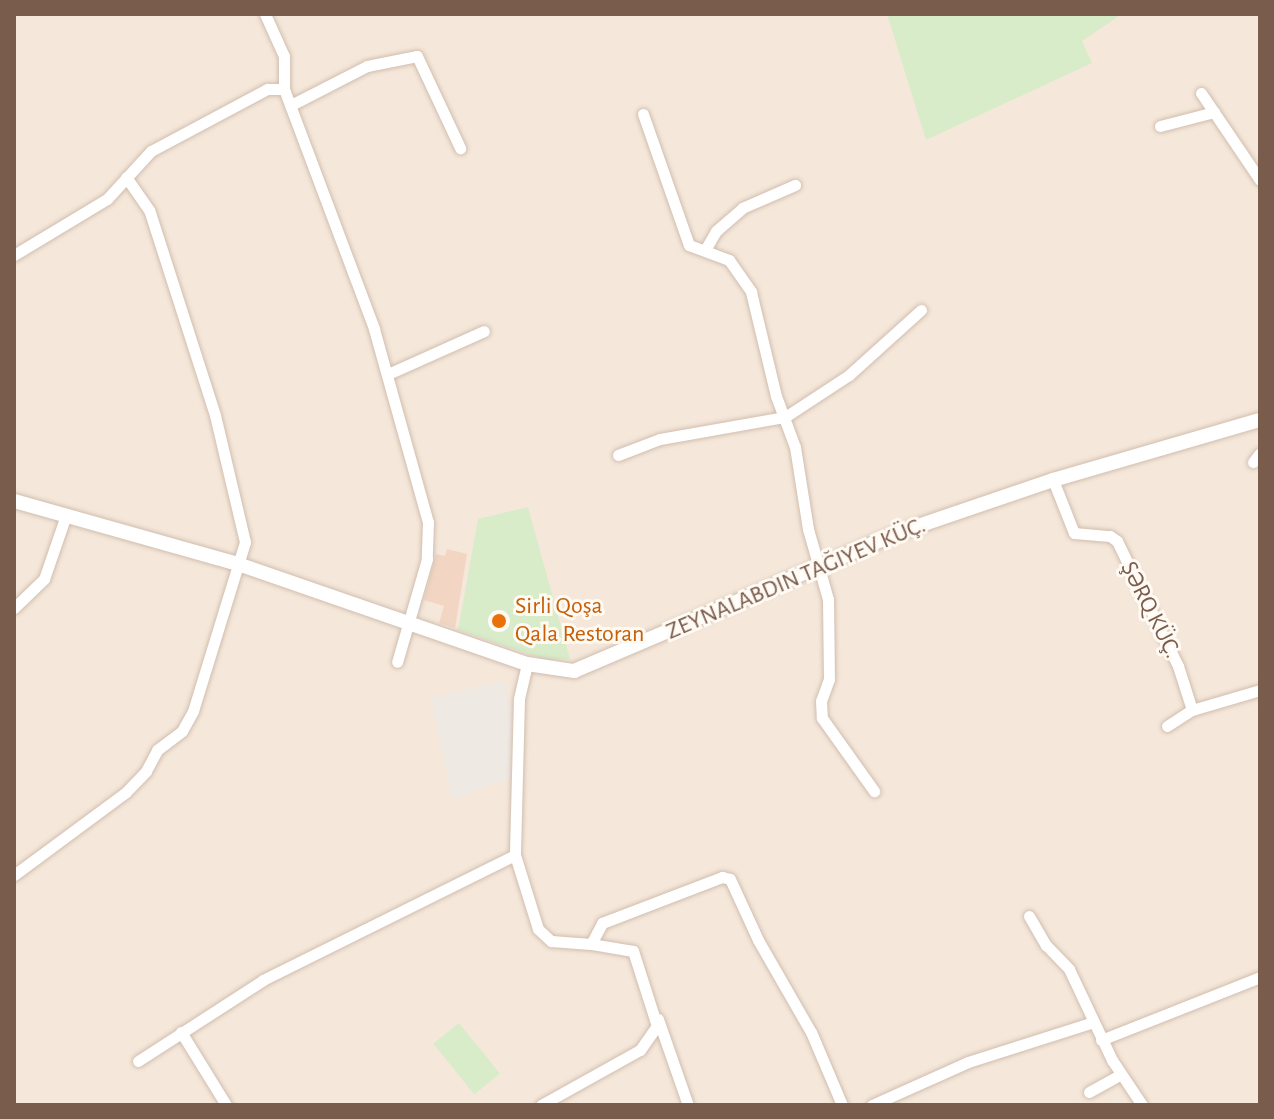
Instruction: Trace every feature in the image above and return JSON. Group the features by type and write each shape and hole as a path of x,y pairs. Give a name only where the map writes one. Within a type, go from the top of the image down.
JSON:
{"street":[{"path":"265,14 284,56 284,89 293,104 388,374 428,530 427,559 397,662"},
{"path":"293,104 367,66 417,56 460,148"},
{"path":"14,255 107,199 151,151 267,89 284,89"},
{"path":"1201,93 1260,180"},
{"path":"1160,126 1214,112"},
{"path":"643,114 689,245 729,260 751,292 785,417 819,563 829,628 822,718 874,791"},
{"path":"14,875 126,792 146,771 157,750 182,731 193,711 238,564 244,528 215,415 149,210 126,177"},
{"path":"705,250 716,231 742,208 795,185"},
{"path":"618,455 660,439 785,417 849,375 921,310"},
{"path":"388,374 484,331"},
{"path":"14,501 238,564 527,664 559,671 590,667 819,563 1053,480 1260,420"},
{"name":"ŞƏRQ KÜÇ.","path":"1053,480 1074,533 1110,536 1117,541 1178,666 1192,710"},
{"path":"14,608 44,579 66,515"},
{"path":"527,664 519,699 515,855 521,887 543,936 633,951 688,1105"},
{"path":"1167,726 1192,710 1260,690"},
{"path":"138,1061 263,980 355,939 515,855"},
{"path":"591,944 602,923 730,879 758,940 811,1032 842,1105"},
{"path":"1029,916 1046,945 1069,969 1101,1040 1120,1075 1142,1105"},
{"path":"1101,1040 1260,977"},
{"path":"541,1105 640,1050 652,1040 658,1019"},
{"path":"872,1105 968,1062 1093,1022"},
{"path":"181,1032 226,1105"},
{"path":"1089,1092 1120,1075"}],"shaded area":[{"path":"14,14 1260,14 1260,1105 14,1105"},
{"path":"504,681 512,715 511,778 452,799 431,698"}],"green space":[{"path":"887,14 1119,16 1082,41 1092,63 926,140"},
{"path":"528,507 570,659 546,660 458,630 478,519"},
{"path":"459,1023 500,1074 474,1094 433,1044"}],"building":[{"path":"447,549 467,554 455,628 439,623 444,606 424,600 436,554 445,556"}],"place":[{"name":"Sirli Qoşa Qala Restoran","path":"499,621"}]}
